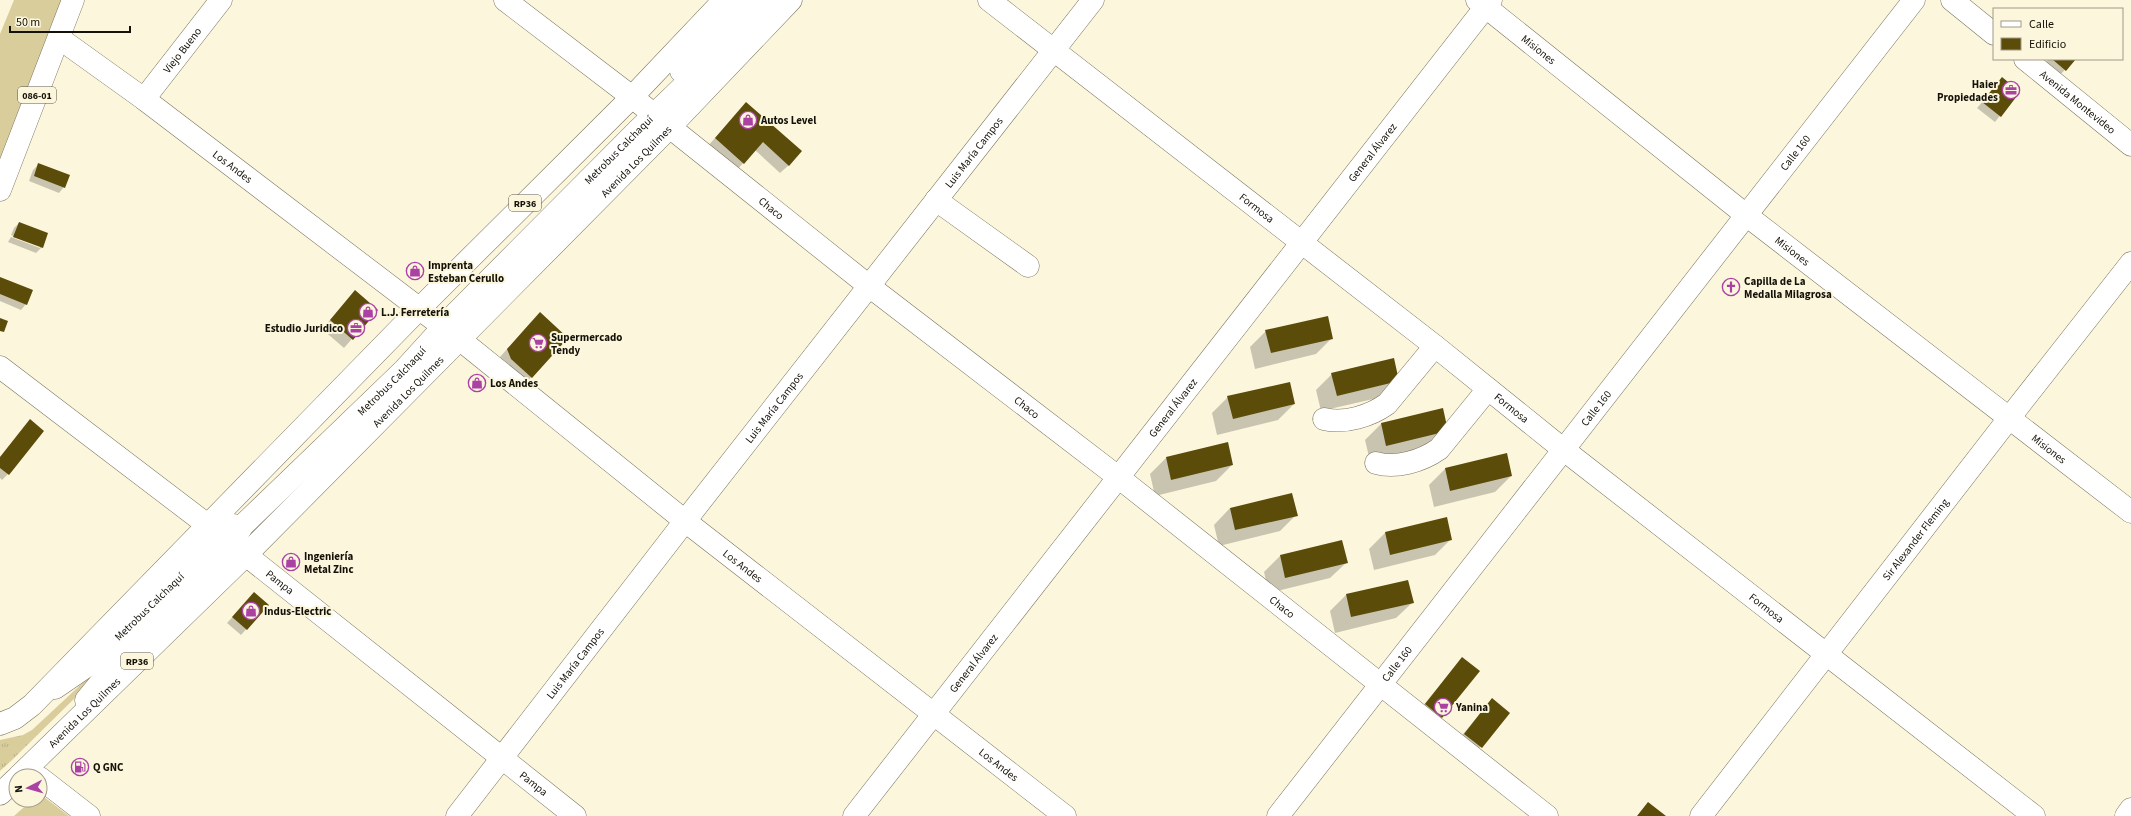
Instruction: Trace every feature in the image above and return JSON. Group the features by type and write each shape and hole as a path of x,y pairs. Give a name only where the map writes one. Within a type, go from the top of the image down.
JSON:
{"street":[{"name":"086-01","path":"0,190 73,0"},
{"name":"Viejo Bueno","path":"144,99 221,0"},
{"name":"Chaco","path":"506,0 651,112 869,286 1118,477 1547,816"},
{"name":"Avenida Los Quilmes","path":"0,724 15,718 227,540 439,324 651,112 724,0"},
{"name":"Metrobus Calchaquí","path":"651,112 744,0"},
{"name":"Avenida Los Quilmes","path":"34,768 227,540 439,324 651,112 791,0"},
{"name":"Formosa","path":"989,0 1435,346 1564,450 2034,816"},
{"name":"Luis María Campos","path":"457,816 685,521 1093,0"},
{"name":"Calle 160","path":"1278,816 1914,0"},
{"path":"1952,0 1993,33"},
{"name":"Metrobus Calchaquí","path":"651,112 726,45 768,1"},
{"name":"Misiones","path":"1485,2 1746,215 2010,417 2131,512"},
{"name":"General Álvarez","path":"854,816 1301,243 1485,2"},
{"name":"Los Andes","path":"59,38 144,99 439,324 685,521 1065,816"},
{"name":"Avenida Montevideo","path":"2026,60 2131,145"},
{"path":"936,200 1028,266"},
{"name":"Sir Alexander Fleming","path":"1701,816 2131,263"},
{"path":"1324,419 1334,421 1378,411 1387,404 1435,346"},
{"name":"Pampa","path":"0,367 227,540 575,816"},
{"path":"1376,464 1386,466 1430,456 1439,449 1488,389"},
{"path":"48,788 89,816"},
{"path":"2126,816 2131,809"}],"green space":[{"path":"14,0 63,0 0,164 0,34"},
{"path":"220,555 0,771 0,740 23,735 32,730"},
{"path":"48,800 69,816 14,816 23,808 48,808"}],"building":[{"path":"2053,60 2075,60 2066,71"},
{"path":"2002,77 2020,92 2001,117 1982,102"},
{"name":"Autos Level","path":"746,102 802,151 789,166 763,142 744,164 715,138"},
{"path":"38,163 70,175 65,188 34,176"},
{"path":"19,222 48,233 43,248 13,237"},
{"path":"0,277 33,290 27,305 0,294"},
{"path":"355,290 378,310 353,340 330,320"},
{"name":"Supermercado Tendy","path":"540,312 568,338 532,378 511,359 507,349"},
{"path":"1328,316 1333,339 1271,353 1265,330"},
{"path":"0,318 8,321 4,332 0,331"},
{"path":"1394,358 1399,381 1337,396 1331,373"},
{"path":"1290,382 1295,404 1233,419 1227,396"},
{"path":"1443,408 1448,431 1386,446 1381,423"},
{"path":"30,419 44,431 9,475 0,468 0,457"},
{"path":"1228,442 1233,465 1171,480 1166,457"},
{"path":"1507,453 1512,476 1450,491 1445,468"},
{"path":"1292,493 1298,516 1235,530 1230,508"},
{"path":"1447,517 1452,540 1390,555 1385,532"},
{"path":"1342,540 1348,563 1285,578 1280,555"},
{"path":"1408,580 1414,603 1351,617 1346,594"},
{"name":"Indus-Electric","path":"254,592 269,605 247,630 232,617"},
{"path":"1462,657 1480,671 1442,718 1425,704"},
{"path":"1492,698 1510,713 1482,748 1464,734"},
{"path":"1648,802 1666,816 1637,816"}],"place":[{"name":"Haier Propiedades","path":"2011,90"},
{"name":"Autos Level","path":"748,120"},
{"name":"Imprenta Esteban Cerullo","path":"415,271"},
{"name":"Capilla de La Medalla Milagrosa","path":"1731,287"},
{"name":"L.J. Ferretería","path":"368,312"},
{"name":"Estudio Juridico","path":"356,328"},
{"name":"Supermercado Tendy","path":"538,343"},
{"name":"Los Andes","path":"477,383"},
{"name":"Ingeniería Metal Zinc","path":"291,562"},
{"name":"Indus-Electric","path":"251,611"},
{"name":"Yanina","path":"1443,707"},
{"name":"Q GNC","path":"80,767"}]}
